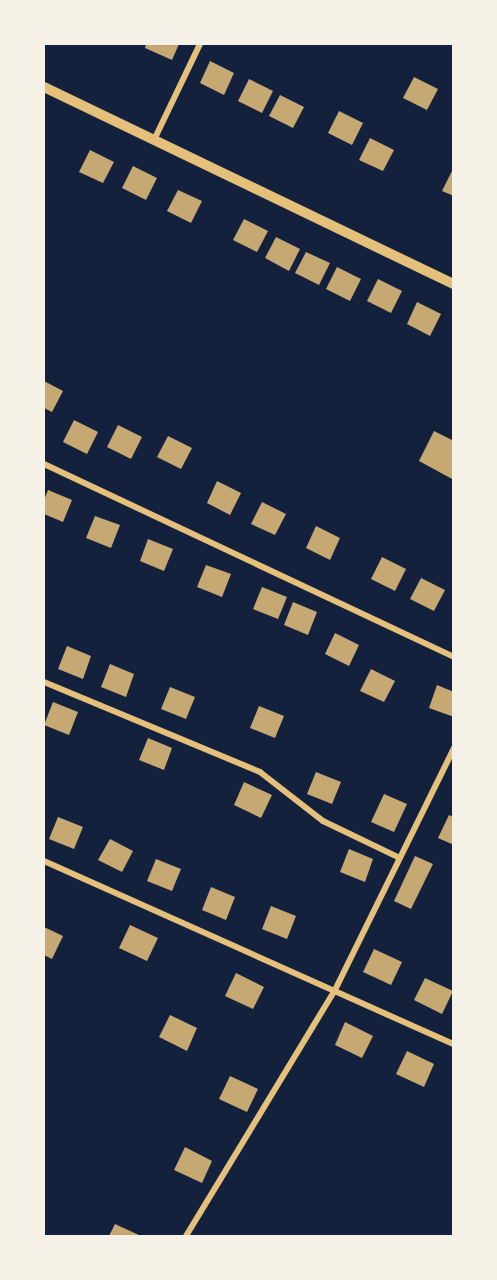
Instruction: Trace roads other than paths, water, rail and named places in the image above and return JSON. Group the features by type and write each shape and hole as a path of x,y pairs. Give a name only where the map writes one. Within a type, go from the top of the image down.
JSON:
{"street":[{"path":"154,140 200,44"},
{"path":"44,87 453,284"},
{"path":"44,464 453,657"},
{"path":"44,682 260,772 323,821 400,858"},
{"path":"186,1236 334,992 453,748"},
{"path":"44,861 453,1044"}]}
